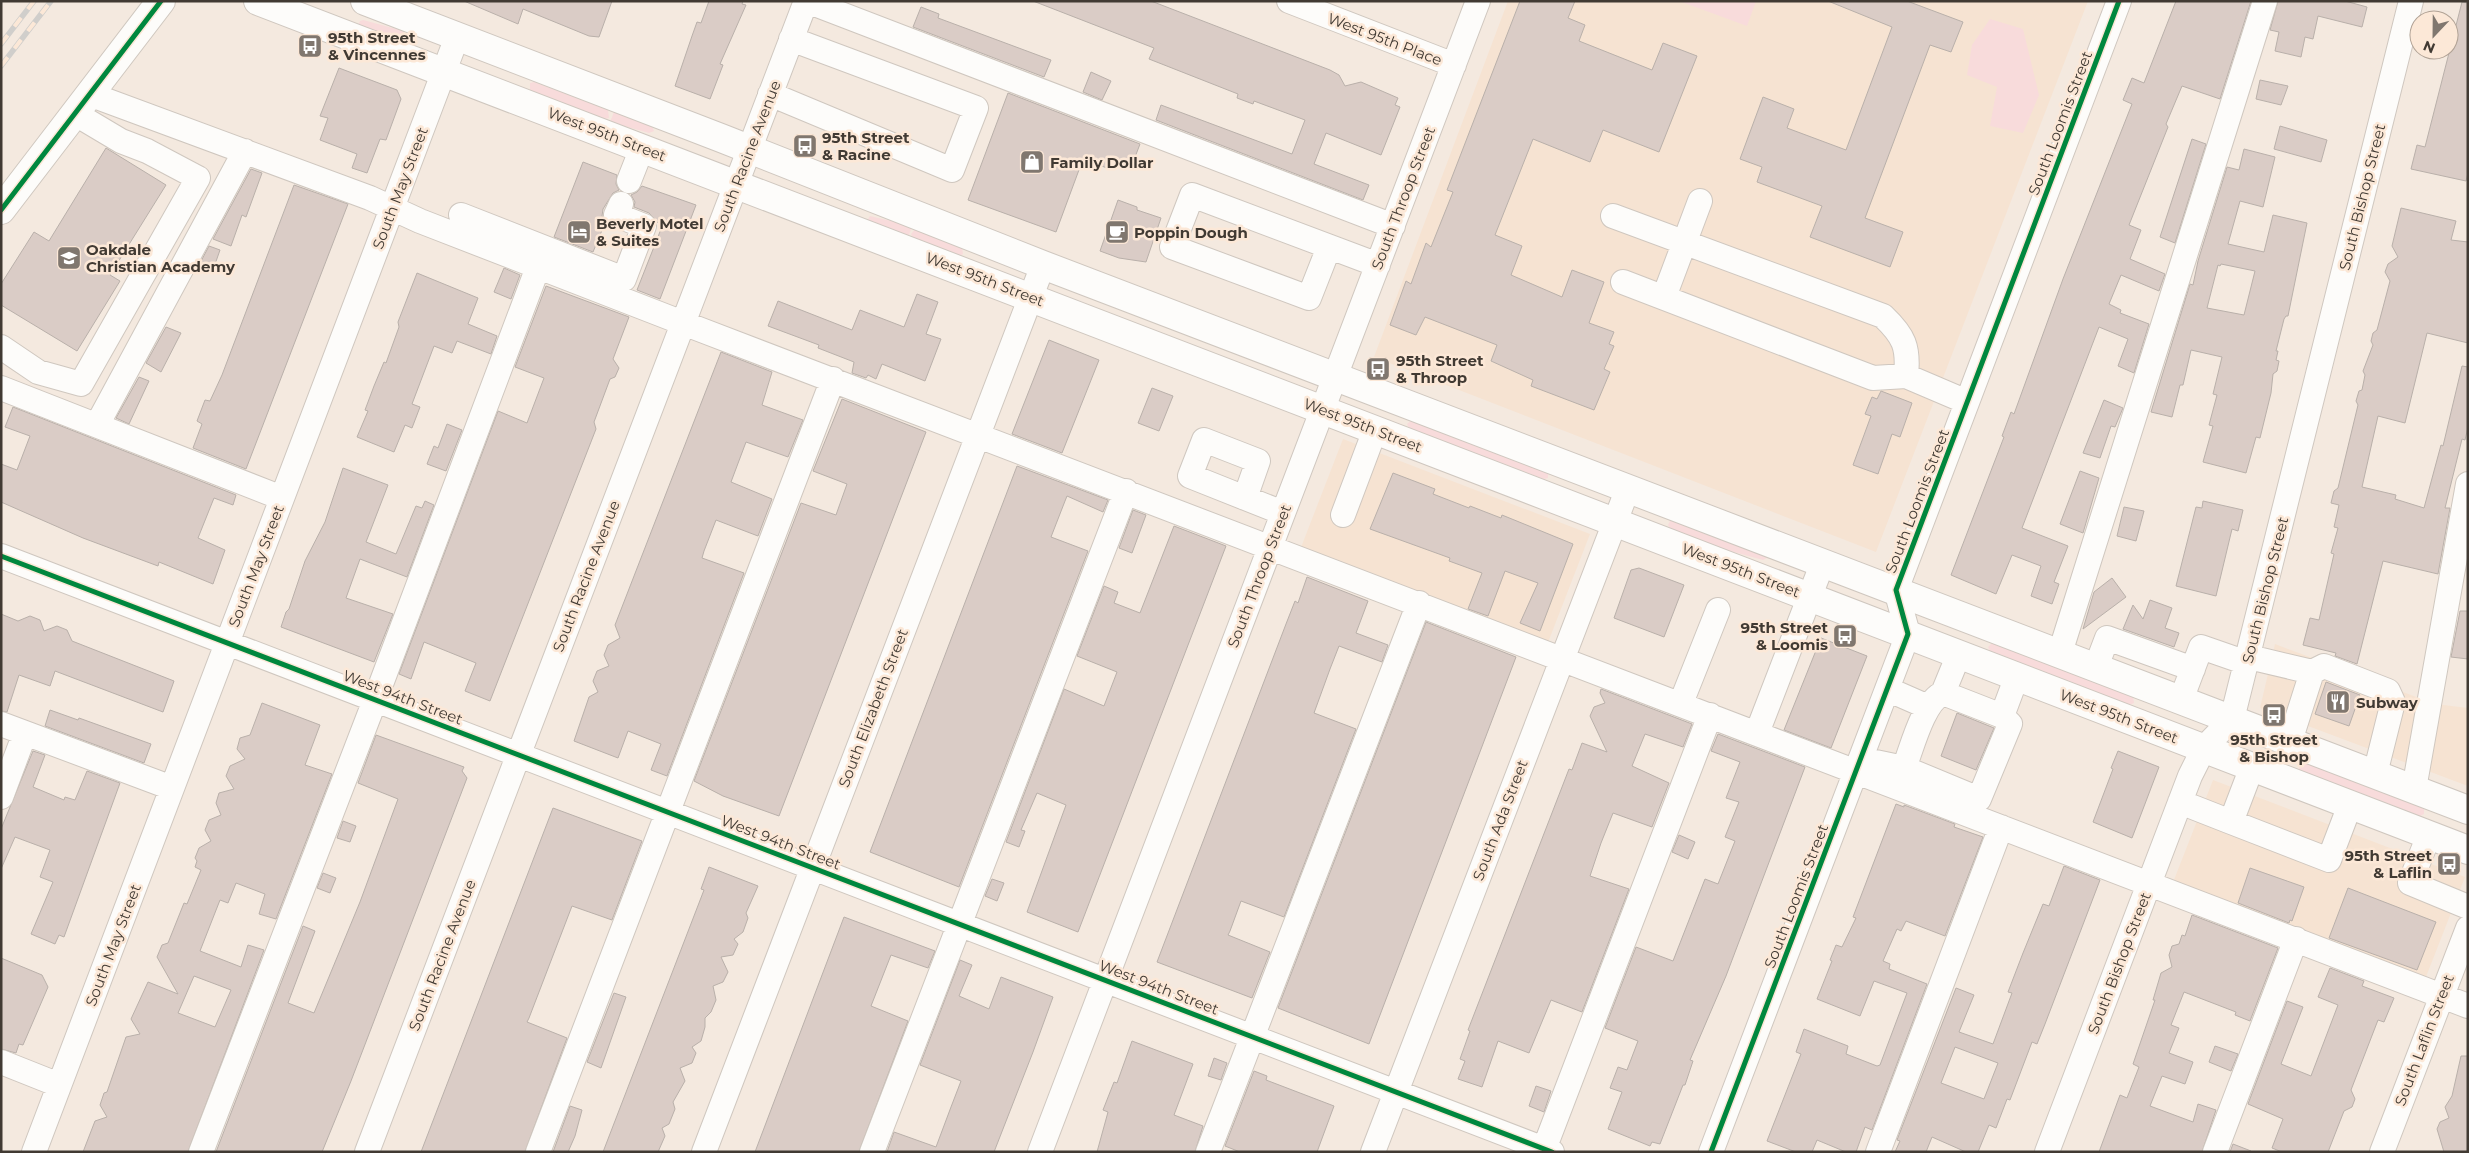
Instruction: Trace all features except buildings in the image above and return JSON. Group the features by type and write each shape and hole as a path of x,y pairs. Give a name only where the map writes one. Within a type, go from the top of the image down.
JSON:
{"main road":[{"path":"1,210 161,1"},
{"name":"West 95th Street","path":"258,1 2468,850"},
{"path":"365,1 1043,265 2096,666 2468,810"}],"street":[{"path":"806,1 1393,226"},
{"name":"South Racine Avenue","path":"367,1152 806,1"},
{"name":"West 95th Place","path":"1289,1 1454,65"},
{"name":"South Throop Street","path":"1040,1152 1478,1"},
{"name":"South Loomis Street","path":"1711,1152 1908,634 1896,590 2119,1"},
{"path":"2060,653 2266,1"},
{"name":"South Bishop Street","path":"2047,1152 2190,776 2204,748 2232,719 2250,655 2411,1"},
{"name":"South May Street","path":"34,1152 457,37"},
{"path":"770,94 952,170 976,108 791,39"},
{"path":"82,103 244,151 683,323 978,434 1757,733 1976,807"},
{"path":"1,347 38,372 81,384 198,178 148,151 121,141 82,103"},
{"path":"630,181 642,148"},
{"path":"97,425 244,151"},
{"path":"1329,247 1309,298 1172,247 1192,195 1378,265"},
{"path":"1664,297 1700,201"},
{"path":"461,215 624,279 644,226 616,215 621,204"},
{"path":"1613,216 1882,316 1894,327 1908,353 1906,376"},
{"name":"South Elizabeth Street","path":"704,1152 1043,265"},
{"path":"201,1152 375,700 538,267"},
{"path":"1623,282 1874,378 1906,376 1967,402"},
{"path":"538,1152 833,379"},
{"path":"1,388 282,498"},
{"path":"1343,515 1375,430"},
{"path":"2414,789 2468,484"},
{"name":"South Ada Street","path":"1373,1152 1628,488"},
{"path":"872,1152 1126,491"},
{"path":"1246,498 1283,513"},
{"name":"West 94th Street","path":"1,556 1252,1036 1546,1151"},
{"path":"1757,733 1823,562"},
{"path":"1208,1152 1419,603"},
{"path":"1681,704 1718,610"},
{"path":"2096,666 2107,638 2193,669"},
{"path":"2181,700 2201,647 2250,655 2312,672 2324,666 2388,691 2393,702 2375,774"},
{"path":"1904,768 1959,654"},
{"path":"2290,741 2312,672"},
{"path":"2002,716 2017,676"},
{"path":"1887,689 2002,716 2010,724 1976,807"},
{"path":"1546,1151 1710,715"},
{"path":"1,724 172,788"},
{"path":"1,797 25,733"},
{"path":"1859,766 1904,768 1976,807 2001,826 2468,1006"},
{"path":"2231,822 2252,767"},
{"path":"2180,802 2329,860 2350,805"},
{"path":"1878,1152 2001,826"},
{"path":"2429,835 2410,883 2468,907"},
{"name":"South Laflin Street","path":"2382,1152 2468,928"},
{"path":"2215,1152 2296,939"},
{"path":"1,1062 59,1085"}],"shaded area":[{"path":"1508,1 2088,1 1876,552 1374,357"},
{"path":"1679,1 1756,1 1747,26"},
{"path":"1990,19 2023,29 2039,95 2023,133 1990,126 1997,87 1967,75 1972,45"},
{"path":"363,20 400,30 404,32 404,38 400,41 358,25"},
{"path":"534,82 608,110 609,118 604,119 530,91 530,83"},
{"path":"614,112 652,126 654,131 649,133 610,122"},
{"path":"870,216 912,226 908,238 867,221"},
{"path":"916,228 962,247 963,254 959,256 913,238 911,234"},
{"path":"1413,419 1548,470 1548,478 1544,479 1409,428 1407,424"},
{"path":"1343,439 1590,534 1547,645 1300,550"},
{"path":"1671,519 1767,555 1767,558 1763,560 1723,549 1671,530 1668,525"},
{"path":"1993,642 2133,696 2134,703 2129,705 1990,651 1988,647"},
{"path":"2275,644 2435,704 2468,708 2468,786 2260,708"},
{"path":"2303,761 2424,807 2424,814 2420,816 2299,770 2299,762"},
{"path":"2213,780 2465,877 2424,982 2172,885"}],"railway":[{"path":"1,44 34,1"},
{"path":"1,66 51,1"}],"cycle path":[{"path":"1,210 161,1"},
{"path":"1711,1152 1908,634 1896,590 2119,1"},
{"path":"1,556 1552,1152"}],"place":[{"name":"95th Street & Vincennes","path":"310,46"},
{"name":"95th Street & Racine","path":"805,146"},
{"name":"Family Dollar","path":"1032,162"},
{"name":"Beverly Motel & Suites","path":"579,232"},
{"name":"Poppin Dough","path":"1117,232"},
{"name":"Oakdale Christian Academy","path":"69,258"},
{"name":"95th Street & Throop","path":"1378,369"},
{"name":"95th Street & Loomis","path":"1845,636"},
{"name":"Subway","path":"2338,702"},
{"name":"95th Street & Bishop","path":"2274,715"},
{"name":"95th Street & Laflin","path":"2449,864"}]}
